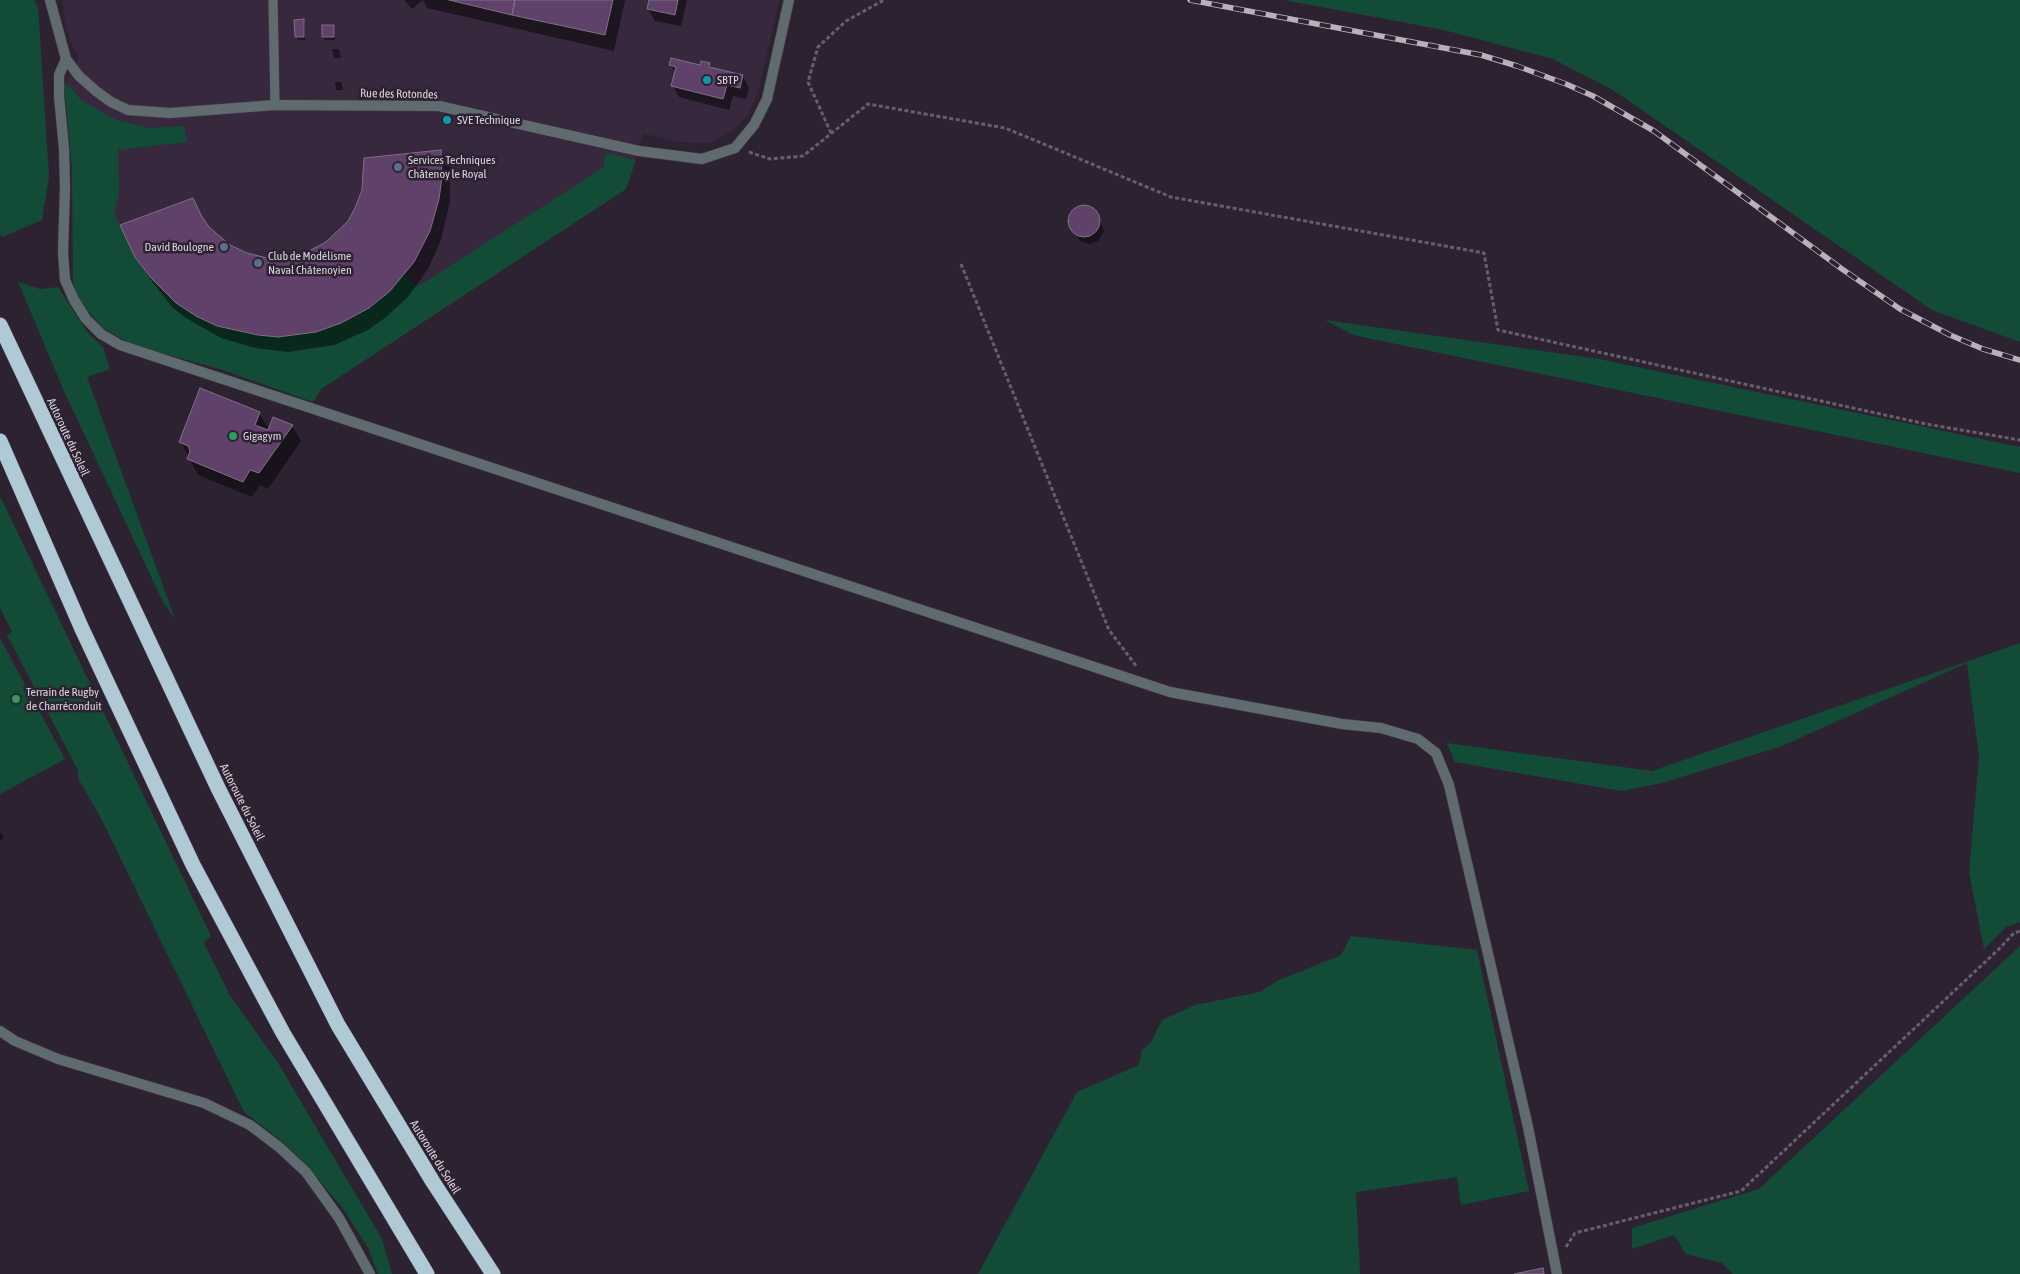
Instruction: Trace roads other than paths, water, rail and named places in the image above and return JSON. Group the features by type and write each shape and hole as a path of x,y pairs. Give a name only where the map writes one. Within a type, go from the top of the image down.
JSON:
{"highway":[{"name":"Autoroute du Soleil","path":"0,325 131,608 218,788 338,1025 432,1182 493,1274"},
{"path":"0,441 82,629 193,865 283,1033 426,1274"}],"street":[{"name":"Rue des Rotondes","path":"50,0 66,58 79,76 96,91 111,102 128,110 170,113 276,105 439,106 639,151 702,159 735,148 754,125 767,99 789,0"},
{"path":"66,58 59,75 64,149 63,252 66,280 74,300 86,319 101,334 120,345 1170,692 1342,724 1380,728 1418,739 1436,753 1449,786 1528,1127 1557,1274"},
{"path":"0,1031 15,1041 58,1059 204,1103 250,1125 278,1146 306,1172 340,1218 370,1274"}],"lane":[{"path":"273,0 276,105"}],"railway":[{"path":"1190,0 1481,55 1566,84 1593,96 1654,131 1842,269 1900,309 1950,335 1983,349 2020,360"}],"place":[{"name":"SBTP","path":"707,80"},
{"name":"SVE Technique","path":"447,120"},
{"name":"Services Techniques Châtenoy le Royal","path":"398,167"},
{"name":"David Boulogne","path":"224,247"},
{"name":"Club de Modélisme Naval Châtenoyien","path":"258,263"},
{"name":"Gigagym","path":"233,436"},
{"name":"Terrain de Rugby de Charréconduit","path":"16,699"}]}
